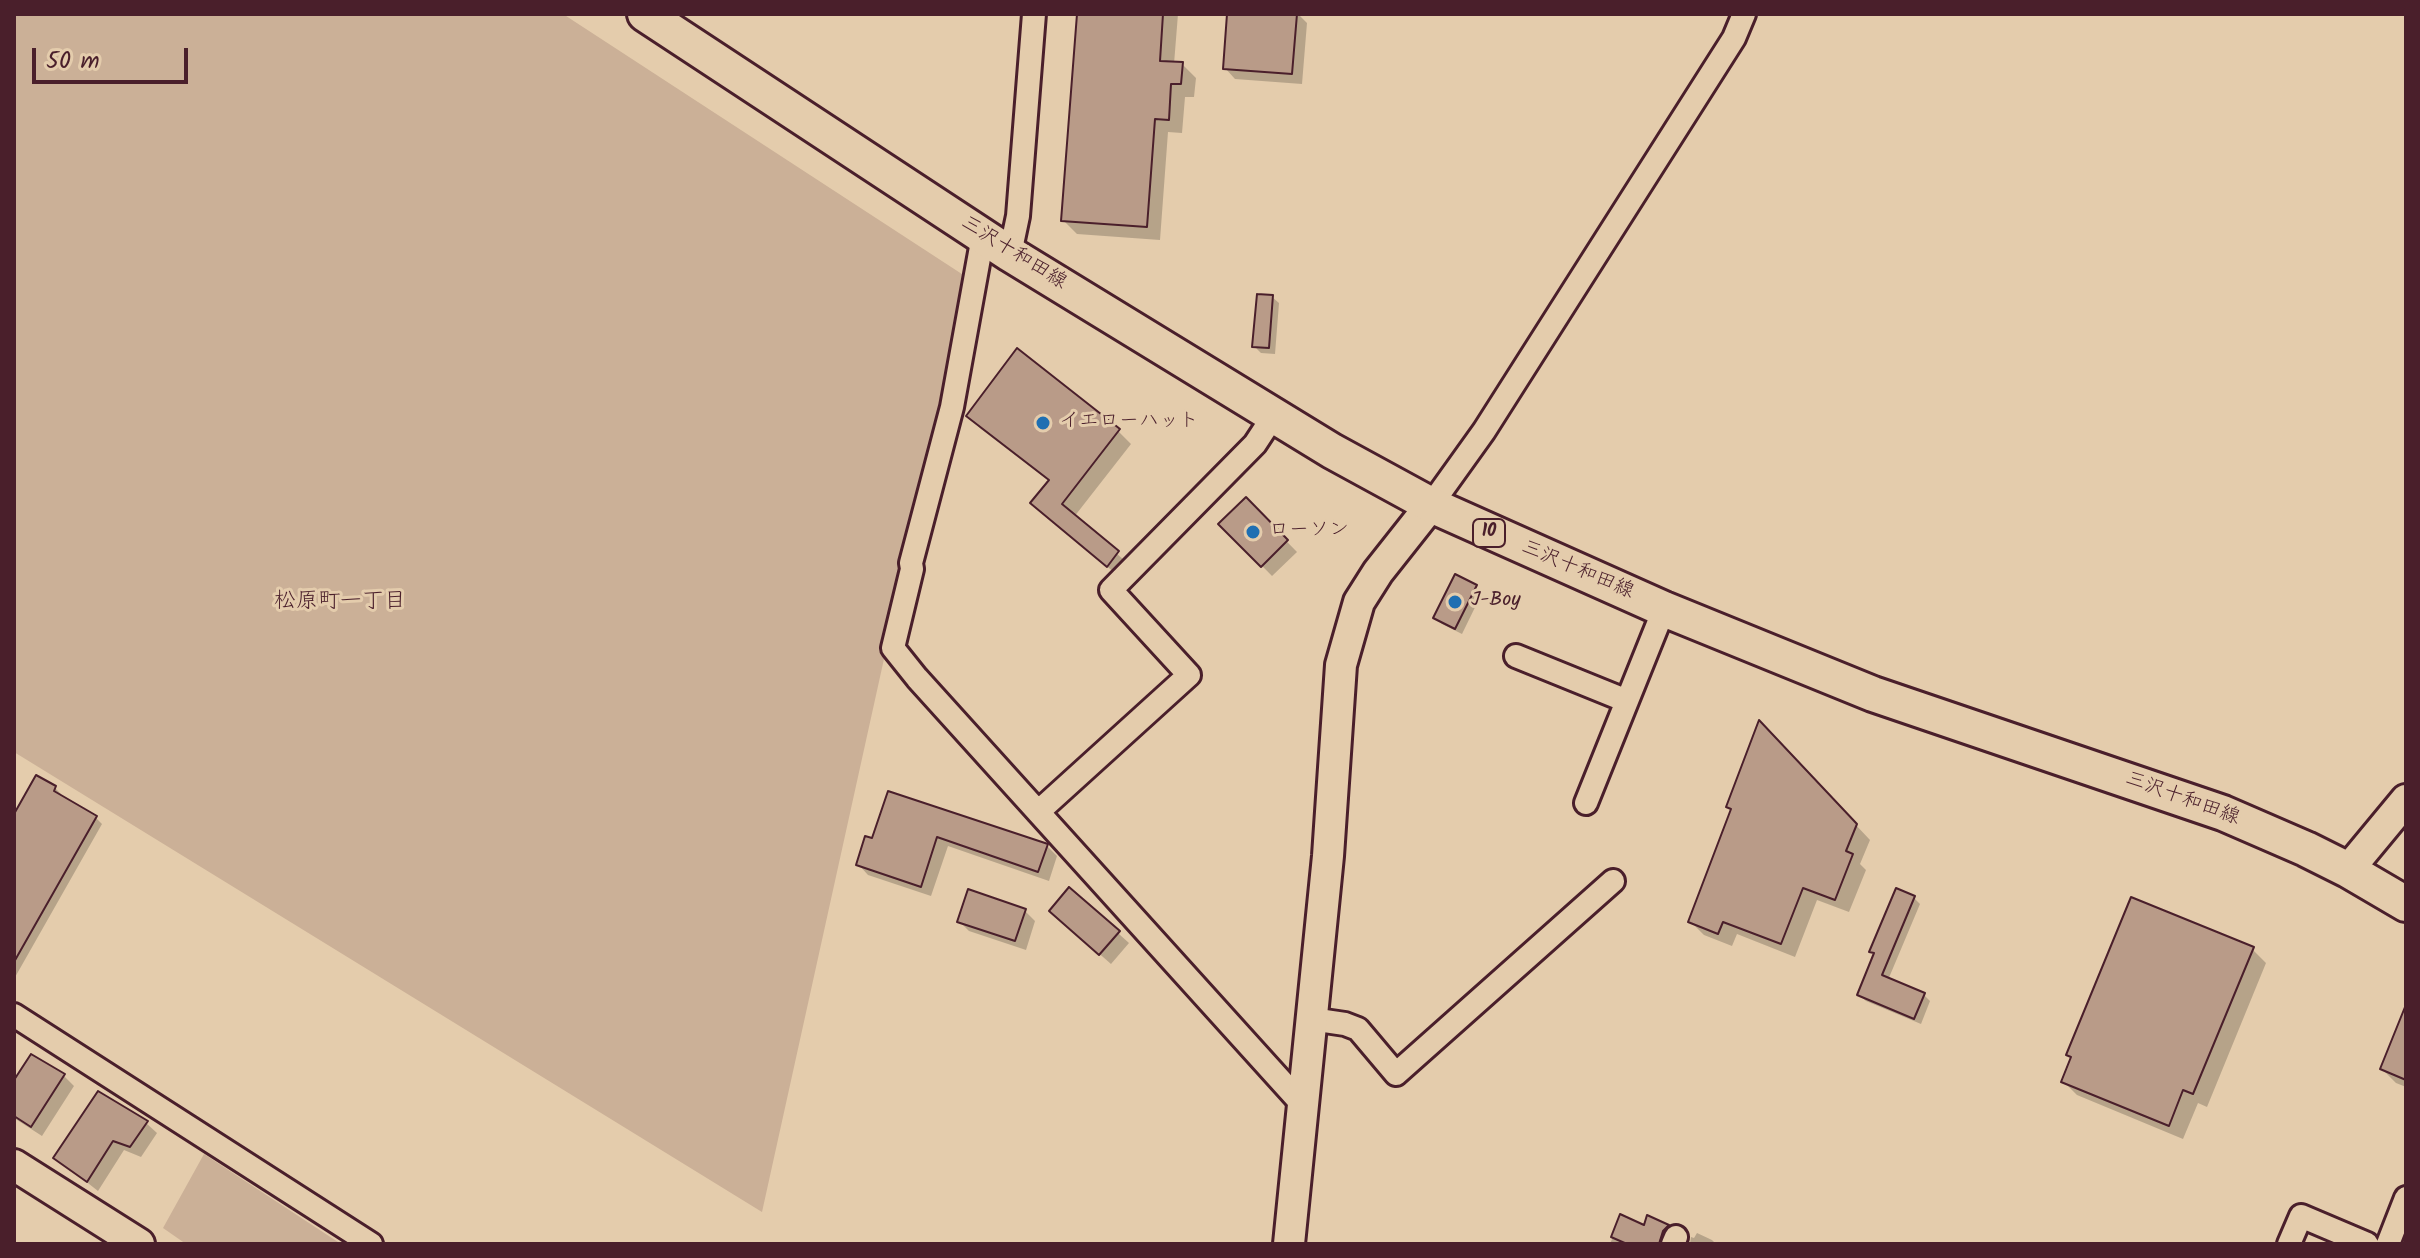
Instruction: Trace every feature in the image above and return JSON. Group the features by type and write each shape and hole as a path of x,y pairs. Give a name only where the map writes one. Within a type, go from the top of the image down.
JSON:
{"main road":[{"name":"三沢十和田線","path":"645,14 997,245 1332,451 1431,505 1492,535 1664,609 1873,694 2223,813 2306,849 2406,904"}],"street":[{"path":"1034,14 1018,216 997,245 911,563 893,648 1302,1104"},
{"path":"1289,1244 1328,856 1341,665 1359,602 1484,431 1734,38 1744,14"},
{"path":"1038,812 1189,675 1111,590 1255,444 1274,415"},
{"path":"1586,803 1664,609"},
{"path":"1516,656 1627,701"},
{"path":"2348,870 2406,800"},
{"path":"1311,1019 1358,1029 1396,1074 1613,881"},
{"path":"14,1015 371,1244"},
{"path":"14,1165 120,1239"},
{"path":"2388,1244 2406,1198"},
{"path":"2289,1244 2301,1216 2367,1244"}],"shaded area":[{"path":"14,14 563,14 968,278 762,1212 14,752"},
{"path":"204,1154 341,1244 186,1244 163,1228"}],"building":[{"path":"1077,14 1163,14 1160,61 1183,62 1181,84 1171,84 1169,120 1155,119 1147,227 1061,221"},
{"path":"1227,14 1297,14 1292,74 1223,69"},
{"path":"1257,294 1273,295 1269,348 1252,347"},
{"name":"イエローハット","path":"1017,348 1120,429 1062,504 1119,551 1107,567 1030,503 1049,480 966,416"},
{"name":"ローソン","path":"1246,497 1288,540 1261,567 1218,524"},
{"name":"J-Boy","path":"1455,574 1477,585 1455,629 1433,618"},
{"path":"1759,720 1857,824 1846,851 1853,854 1835,900 1803,888 1781,944 1723,922 1718,934 1688,922 1731,809 1726,807"},
{"path":"36,775 56,786 54,791 97,816 14,962 14,814"},
{"path":"888,791 1048,844 1038,872 937,837 921,887 856,865 865,836 872,838"},
{"path":"1069,887 1120,931 1099,955 1049,911"},
{"path":"1896,888 1915,896 1882,975 1925,993 1914,1019 1857,995 1874,953 1869,952"},
{"path":"968,889 1026,909 1015,941 957,922"},
{"path":"2131,897 2254,947 2193,1094 2183,1090 2169,1126 2061,1082 2071,1057 2066,1055"},
{"path":"2406,1007 2406,1080 2380,1069"},
{"path":"31,1054 65,1074 31,1127 14,1116 14,1080"},
{"path":"98,1091 148,1121 130,1147 113,1141 87,1182 53,1158"},
{"path":"1620,1214 1644,1225 1647,1215 1669,1225 1663,1231 1659,1244 1627,1244 1611,1237"}],"place":[{"name":"イエローハット","path":"1043,423"},
{"name":"ローソン","path":"1253,532"},
{"name":"J-Boy","path":"1455,602"}],"district":[{"name":"松原町一丁目","path":"340,603"}]}
